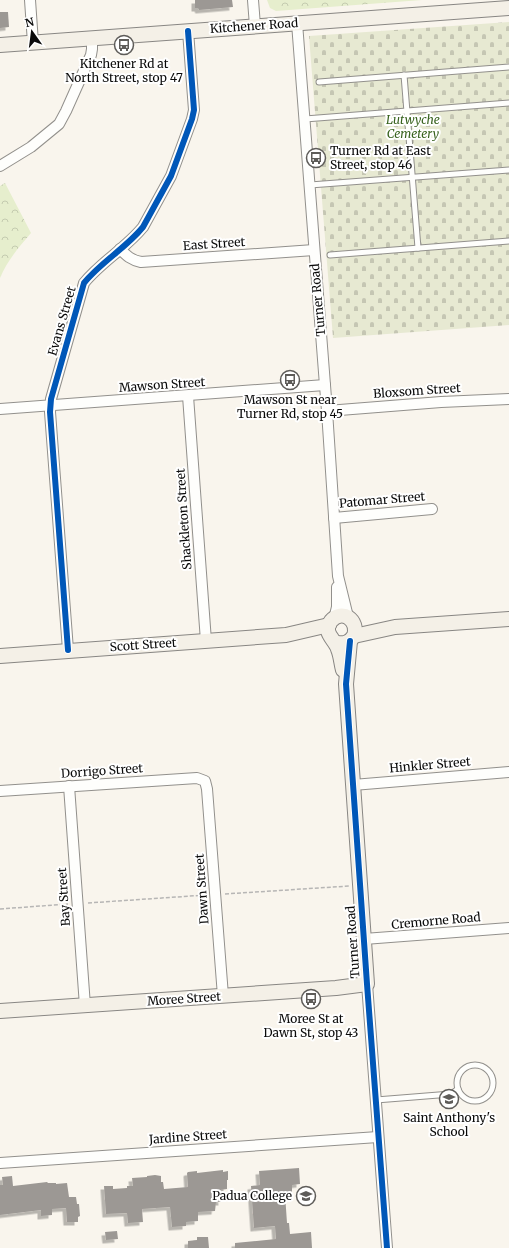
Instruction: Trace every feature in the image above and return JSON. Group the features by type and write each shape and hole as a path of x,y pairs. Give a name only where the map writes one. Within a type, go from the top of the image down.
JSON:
{"street":[{"path":"30,0 33,43"},
{"path":"253,0 255,26"},
{"name":"Kitchener Road","path":"0,45 509,8"},
{"name":"Turner Road","path":"297,23 327,411 338,576 337,607 332,631 340,654 346,684 387,1248"},
{"name":"Evans Street","path":"68,650 51,405 84,283 140,231 171,176 192,119 194,110 188,31"},
{"path":"0,166 31,147 60,124 91,55 93,46 92,38"},
{"name":"East Street","path":"120,249 128,258 141,262 314,250"},
{"name":"Mawson Street","path":"0,409 325,385"},
{"name":"Shackleton Street","path":"188,396 206,641"},
{"name":"Bloxsom Street","path":"327,411 441,402 509,399"},
{"name":"Patomar Street","path":"334,518 432,509"},
{"name":"Turner Road","path":"338,576 352,629 346,684"},
{"path":"341,616 352,629 343,644 332,631 341,616"},
{"path":"352,629 509,619"},
{"name":"Scott Street","path":"0,656 286,635 308,638 332,631"},
{"name":"Hinkler Street","path":"353,785 509,772"},
{"name":"Dorrigo Street","path":"0,791 197,778 205,781"},
{"name":"Dawn Street","path":"205,781 207,789 216,895 223,996"},
{"name":"Bay Street","path":"69,786 85,1006"},
{"name":"Cremorne Road","path":"364,939 509,928"},
{"name":"Moree Street","path":"0,1011 336,988 367,984"},
{"name":"Jardine Street","path":"0,1163 378,1138"}],"lane":[{"path":"319,82 509,67"},
{"path":"404,76 418,248"},
{"path":"305,119 509,103"},
{"path":"310,186 509,170"},
{"path":"330,255 509,241"},
{"path":"478,1064 489,1070 493,1076 493,1087 491,1093 482,1100 476,1101 465,1098 458,1089 458,1077 466,1067 478,1064"},
{"path":"376,1100 451,1094 458,1089"}],"path":[{"path":"0,909 349,886"}],"green space":[{"path":"267,0 422,0 276,11 270,8"},
{"name":"Lutwyche Cemetery","path":"509,22 509,325 333,338 309,36"},
{"path":"5,183 31,233 10,260 0,278 0,186"}],"building":[{"path":"195,0 232,0 233,7 199,10 198,8 195,8"},
{"path":"0,12 8,12 9,27 0,28"},
{"path":"299,1168 300,1184 292,1185 292,1194 285,1194 287,1223 289,1223 290,1234 311,1232 312,1248 235,1248 235,1243 276,1239 275,1226 254,1228 251,1186 260,1185 259,1171"},
{"path":"223,1170 223,1172 228,1171 228,1180 227,1189 220,1190 222,1202 216,1202 215,1211 198,1212 198,1221 186,1222 186,1226 172,1227 170,1207 142,1209 143,1222 128,1223 127,1213 106,1214 104,1186 113,1186 113,1189 127,1188 127,1186 133,1186 132,1178 155,1175 161,1176 161,1182 163,1182 164,1189 188,1187 188,1172 197,1171 197,1173"},
{"path":"12,1176 13,1186 47,1182 56,1184 67,1183 69,1197 76,1197 77,1204 79,1204 80,1216 78,1217 78,1222 67,1222 66,1208 52,1209 52,1215 41,1216 41,1210 0,1215 0,1185 3,1185 2,1177"},
{"path":"117,1231 118,1239 106,1240 105,1232"},
{"path":"197,1237 208,1237 209,1248 188,1248 188,1241 197,1240"}],"cycle path":[{"path":"68,650 50,412 51,399 84,283 98,268 129,242 143,227 171,176 194,110 188,31"},
{"path":"350,641 346,684 387,1248"}],"place":[{"name":"Kitchener Rd at North Street, stop 47","path":"124,45"},
{"name":"Turner Rd at East Street, stop 46","path":"316,158"},
{"name":"Mawson St near Turner Rd, stop 45","path":"290,380"},
{"name":"Moree St at Dawn St, stop 43","path":"311,999"},
{"name":"Saint Anthony's School","path":"449,1099"},
{"name":"Padua College","path":"306,1196"}]}
